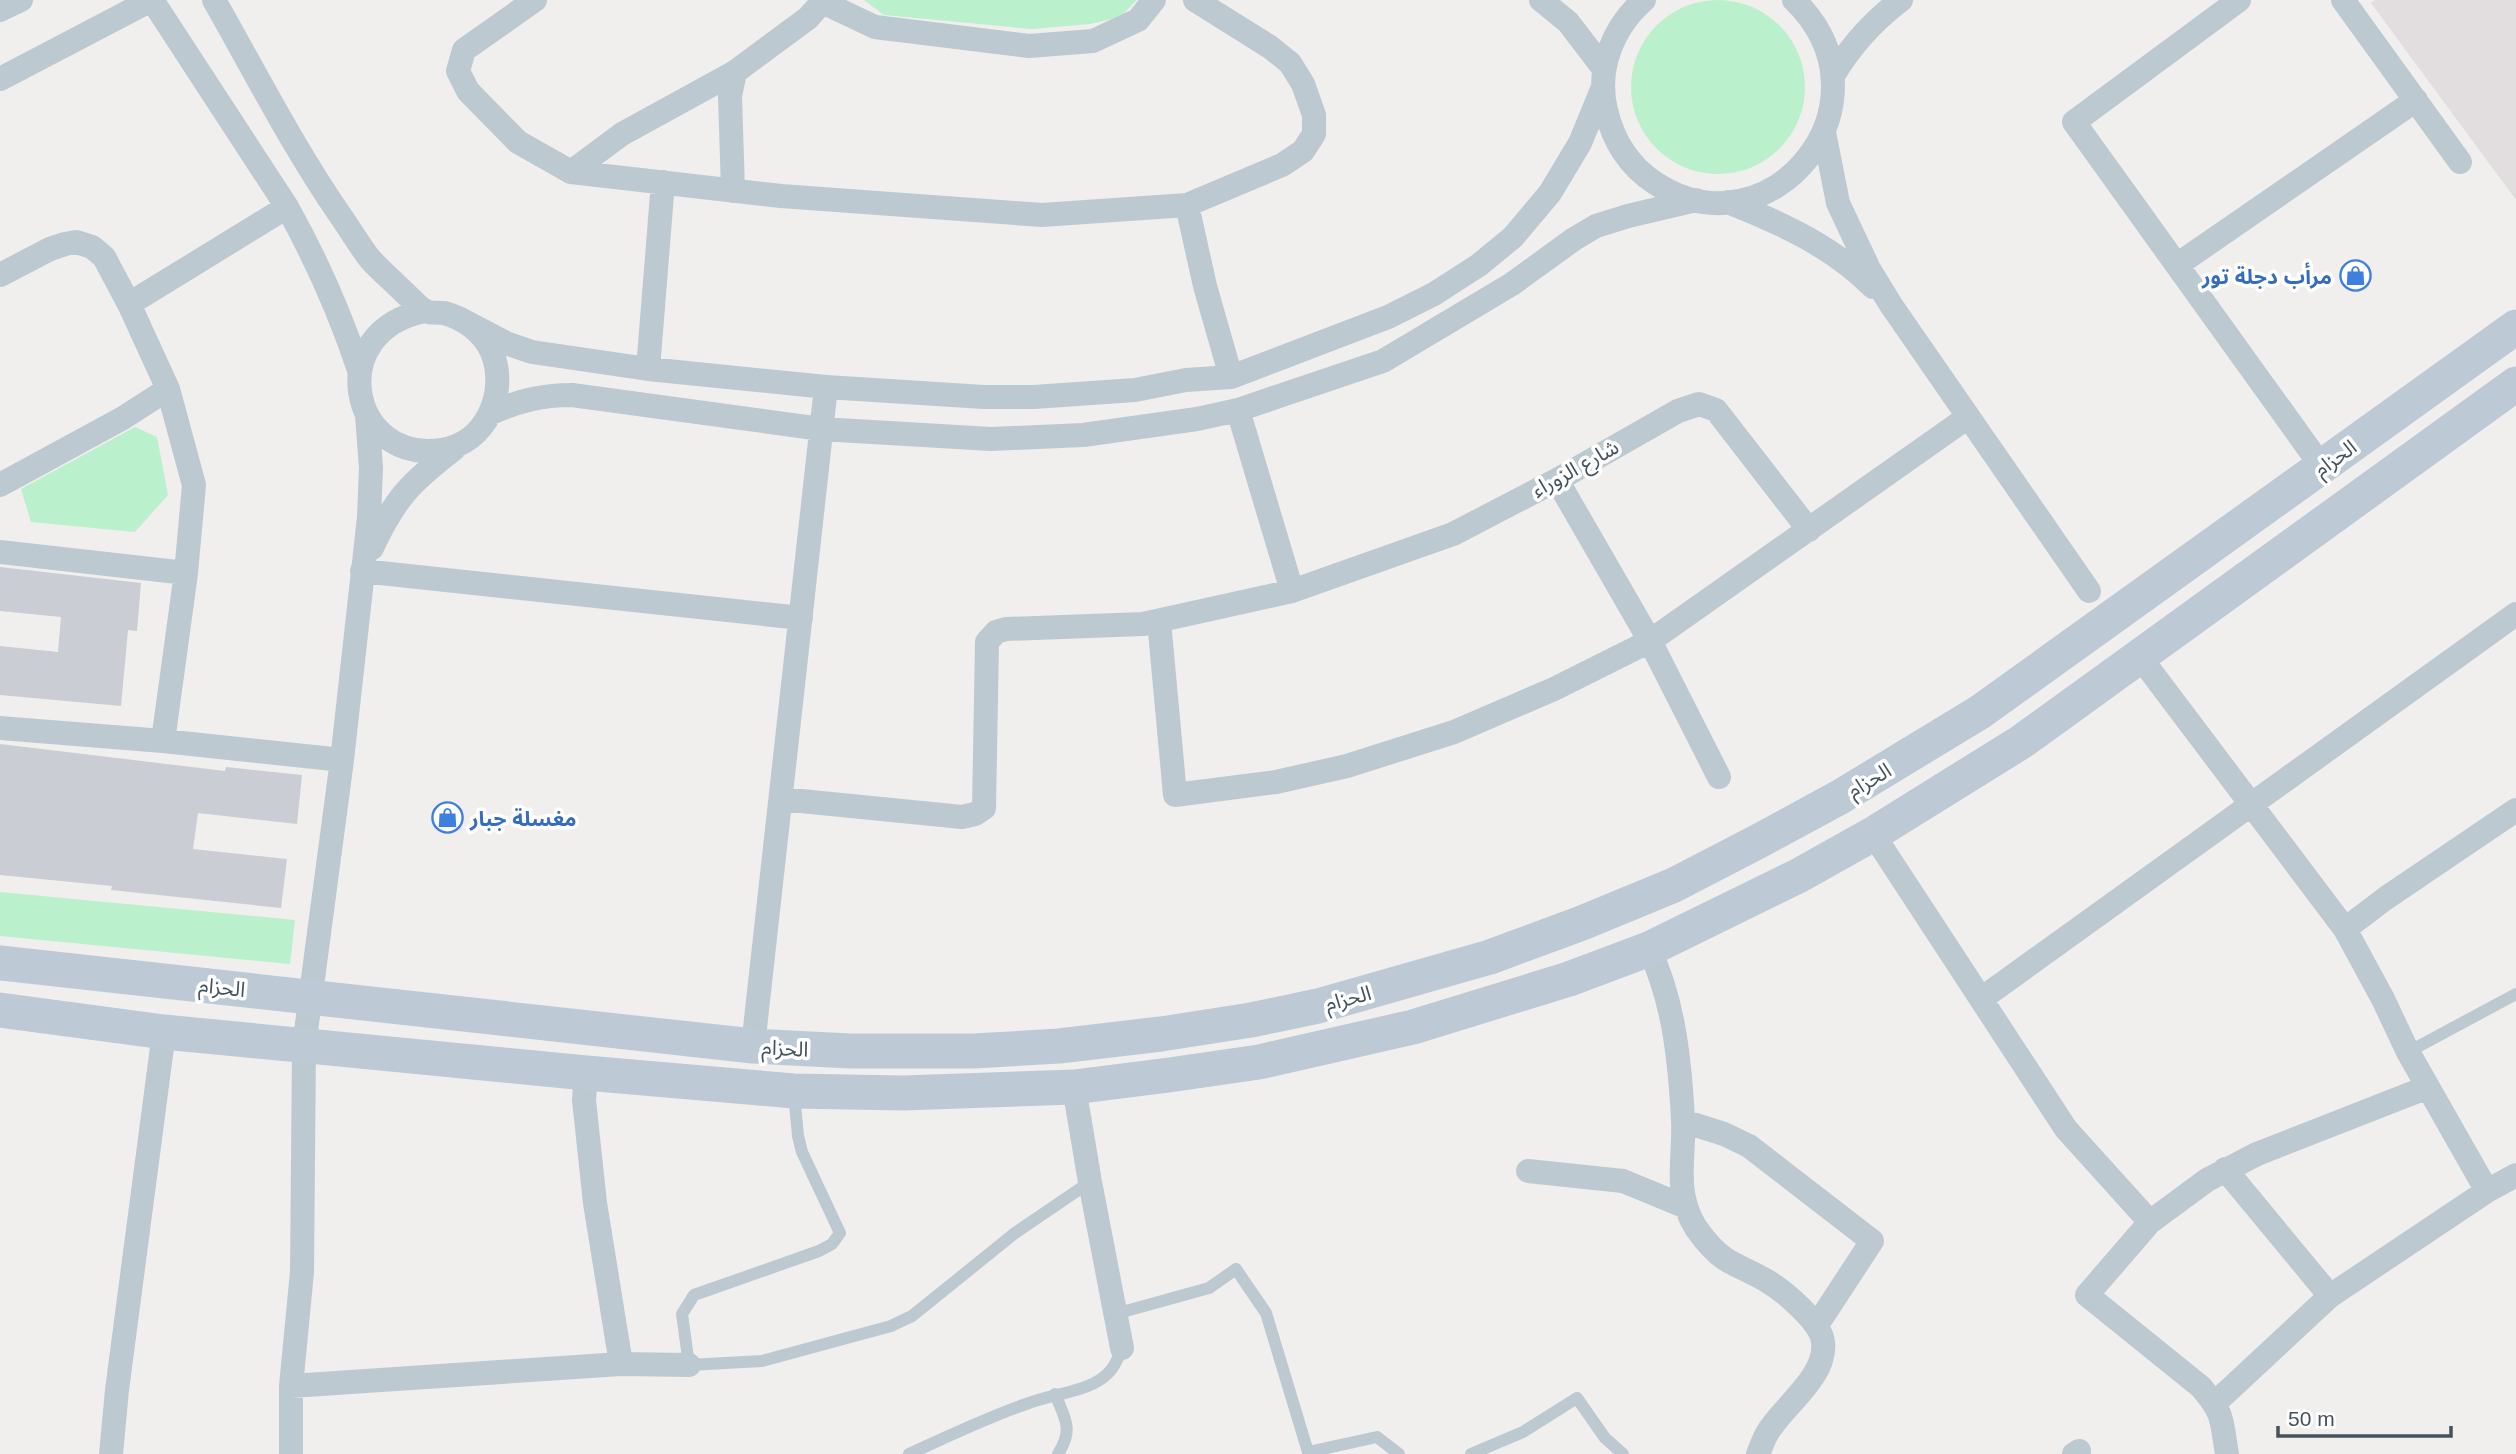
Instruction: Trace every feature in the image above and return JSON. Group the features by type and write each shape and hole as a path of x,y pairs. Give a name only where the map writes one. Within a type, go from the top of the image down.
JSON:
{"main road":[{"name":"الحزام","path":"0,963 753,1046 850,1052 974,1051 1059,1046 1161,1034 1318,1006 1490,957 1542,938 1674,885 1840,797 1991,704 2516,327"},
{"path":"0,1010 164,1032 586,1073 794,1091 903,1093 1074,1087 1259,1062 1401,1030 1486,1007 1648,949 1776,887 1874,834 2021,742 2516,384"}],"street":[{"path":"0,10 21,0"},
{"path":"0,79 152,0 306,240 333,300 359,370"},
{"path":"214,0 318,183 371,259 425,312"},
{"path":"535,0 464,50 458,71 468,91 517,142 571,172 733,191 1041,215 1187,205 1282,165 1303,151 1314,134 1314,115 1303,84 1290,63 1270,47 1195,0"},
{"path":"571,172 622,134 735,72 808,18 823,1 875,27 1029,47 1093,41 1138,20 1154,0"},
{"path":"1541,0 1568,22 1604,78 1604,104 1612,130 1635,167 1662,188 1696,200 1727,202 1754,196 1785,180 1810,156 1824,132 1832,105 1833,76 1830,59 1817,27 1794,0"},
{"path":"291,1454 292,1386 302,1272 304,1046 342,760 371,491 371,447 367,415 359,393 359,370 365,352 376,336 390,323 407,315 443,313 506,343 532,352 648,369 826,387 984,397 1034,397 1135,390 1186,380 1231,377 1388,317 1434,294 1479,265 1513,237 1550,193 1580,142 1604,78 1615,36 1624,21 1644,0"},
{"path":"1833,76 1847,51 1866,29 1901,0"},
{"path":"2239,0 2074,122 2322,467"},
{"path":"2343,0 2460,162"},
{"path":"733,191 730,96 735,72"},
{"path":"2176,265 2416,100"},
{"path":"1824,132 1838,203 1869,269 1891,305 2089,591"},
{"path":"648,369 663,182"},
{"path":"491,413 548,395 572,395 821,429 991,439 1083,435 1197,419 1238,411 1382,361 1512,285 1596,226 1628,215 1696,200"},
{"path":"1727,202 1801,233 1861,275 1891,305"},
{"path":"1187,205 1205,286 1231,377"},
{"path":"129,304 287,207"},
{"path":"0,275 50,248 76,242 92,247 104,257 168,388 194,485 186,573 163,741"},
{"path":"362,571 386,518 400,497 416,478 480,429 491,413 498,392 498,370 491,349 478,332 460,319"},
{"path":"753,1046 826,387"},
{"path":"0,485 123,418 168,388"},
{"name":"شارع الزوراء","path":"781,799 962,817 975,814 984,808 987,642 996,632 1006,629 1143,624 1292,591 1453,534 1557,480 1678,411 1699,404 1716,410 1808,530"},
{"path":"1238,411 1292,591"},
{"path":"367,415 381,434 401,446 424,452 444,450 463,442"},
{"path":"1159,621 1175,795 1309,776 1454,732 1554,689 1650,641 1968,417"},
{"path":"1557,480 1650,641 1719,777"},
{"path":"0,552 186,573"},
{"path":"362,571 801,618"},
{"path":"1981,999 2516,614"},
{"path":"2140,657 2345,929 2384,999 2408,1052 2487,1191"},
{"path":"0,728 163,741 342,760"},
{"path":"2345,929 2516,810"},
{"path":"1874,834 2066,1129 2150,1222"},
{"path":"1648,949 1662,975 1673,1020 1683,1121 1681,1186 1686,1207 1697,1229 1723,1258 1770,1282 1817,1325 1824,1341 1822,1357 1814,1375 1769,1428 1758,1454"},
{"path":"111,1454 164,1032"},
{"path":"586,1073 586,1118 594,1203 621,1364"},
{"path":"1074,1087 1122,1349"},
{"path":"2227,1454 2223,1419 2215,1403 2201,1388 2087,1295 2150,1222 2225,1169 2428,1087"},
{"path":"1683,1121 1724,1134 1749,1146 1872,1241 1817,1325"},
{"path":"2225,1169 2330,1296"},
{"path":"1528,1171 1623,1181 1686,1207"},
{"path":"2215,1403 2330,1296 2487,1191 2516,1175"},
{"path":"292,1386 621,1364 689,1364"}],"lane":[{"path":"2408,1052 2516,994"},
{"path":"794,1091 802,1152 840,1233 832,1244 819,1251 694,1295 682,1314 689,1364 762,1361 891,1326 912,1316 1014,1233 1090,1182"},
{"path":"1115,1314 1209,1287 1236,1269 1266,1313 1308,1452 1377,1437 1399,1454"},
{"path":"909,1454 999,1414 1055,1394 1090,1386 1103,1379 1115,1366 1122,1349"},
{"path":"1055,1394 1067,1424 1068,1434 1058,1454"},
{"path":"1471,1454 1523,1432 1577,1398 1605,1438 1623,1454"}],"shaded area":[{"path":"2375,0 2516,0 2516,200 2371,3"}],"green space":[{"path":"864,0 1137,0 1120,17 1090,24 1032,29 884,15"},
{"path":"1718,0 1751,6 1780,25 1799,54 1805,87 1799,120 1780,149 1751,168 1718,174 1685,168 1656,149 1637,120 1631,87 1637,54 1656,25 1685,6"},
{"path":"135,427 157,437 168,495 135,532 31,522 21,489"},
{"path":"0,892 295,920 290,964 0,936"}],"building":[{"path":"0,567 141,583 137,631 128,630 121,706 0,695 0,646 58,652 61,617 0,611"},
{"path":"0,744 225,771 226,767 302,775 297,824 198,813 193,849 287,859 281,908 111,890 112,886 0,875"}],"place":[{"name":"مرأب دجلة تور","path":"2355,276"},
{"name":"مغسلة جبار","path":"447,818"}]}
